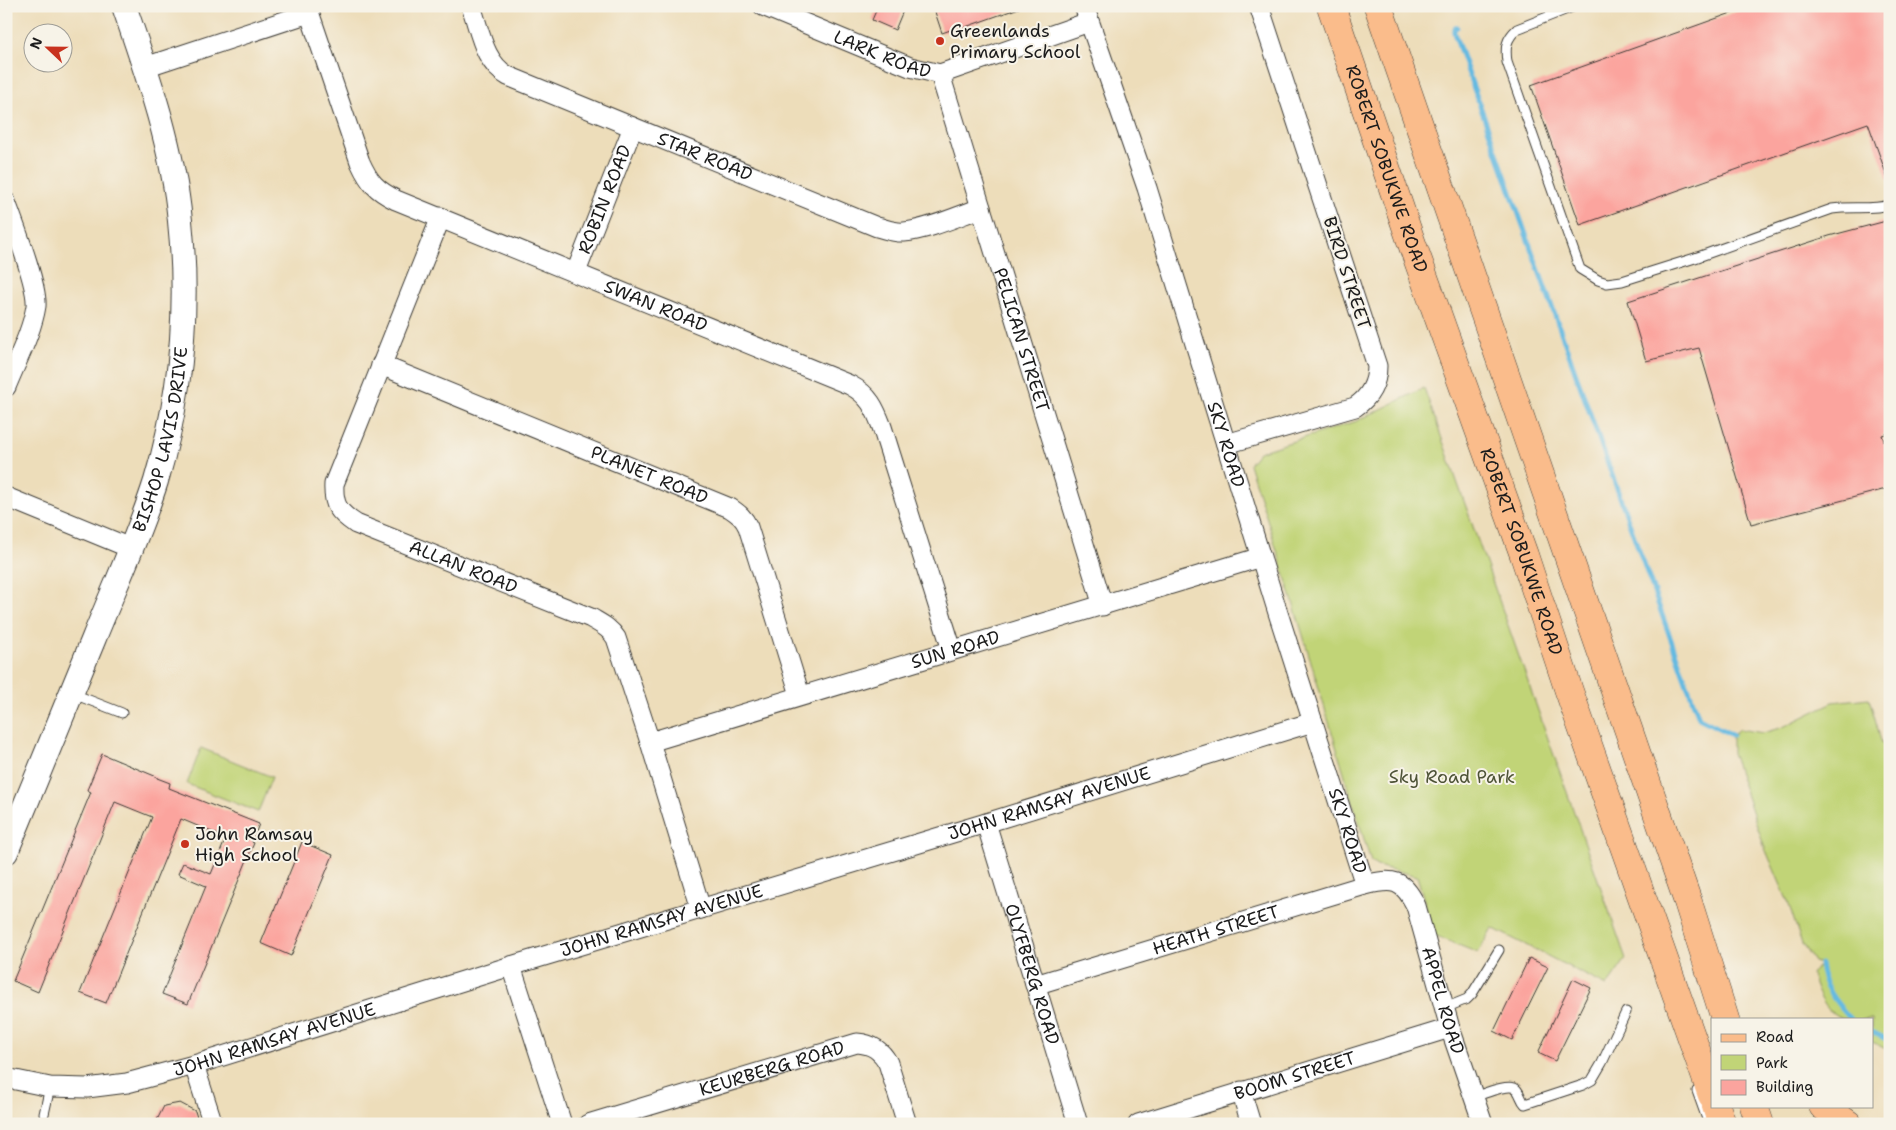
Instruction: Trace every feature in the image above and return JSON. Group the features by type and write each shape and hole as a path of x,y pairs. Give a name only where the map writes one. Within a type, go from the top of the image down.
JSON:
{"main road":[{"name":"ROBERT SOBUKWE ROAD","path":"1331,6 1411,241 1686,1020 1703,1088"},
{"path":"1378,6 1712,976 1725,1018"},
{"path":"1712,976 1745,1018"},
{"path":"1717,1108 1722,1124"},
{"path":"1755,1108 1760,1124"},
{"path":"1826,1108 1848,1124"}],"street":[{"name":"BISHOP LAVIS DRIVE","path":"6,852 72,693 156,480 171,419 179,374 184,296 179,210 164,136 145,67 124,6"},
{"name":"STAR ROAD","path":"471,6 489,59 500,72 891,231 915,230 981,208"},
{"name":"LARK ROAD","path":"763,6 910,67 940,74 1086,14"},
{"name":"BIRD STREET","path":"1226,444 1355,407 1372,390 1377,374 1377,366 1260,6"},
{"path":"145,67 308,10"},
{"name":"SWAN ROAD","path":"308,10 367,177 372,184 386,195 850,385 862,392 878,414 952,650"},
{"name":"SKY ROAD","path":"1086,14 1147,188 1365,885"},
{"name":"PELICAN STREET","path":"940,74 1102,606"},
{"name":"ROBIN ROAD","path":"576,272 633,127"},
{"path":"6,202 32,281 36,305 31,324 6,387"},
{"name":"ALLAN ROAD","path":"441,217 334,484 335,502 340,511 356,524 590,618 609,628 616,638 650,742 700,909"},
{"name":"PLANET ROAD","path":"382,365 730,508 739,514 745,520 748,527 800,695"},
{"path":"6,497 130,548"},
{"name":"SUN ROAD","path":"650,742 800,695 1102,606 1261,556"},
{"name":"JOHN RAMSAY AVENUE","path":"6,1078 50,1087 86,1088 127,1083 194,1065 511,966 1313,722"},
{"name":"OLYFBERG ROAD","path":"986,823 1078,1124"},
{"name":"HEATH STREET","path":"1035,985 1365,885 1380,881 1389,881 1397,884"},
{"name":"APPEL ROAD","path":"1397,884 1406,888 1416,906 1450,1028 1482,1124"},
{"path":"511,966 562,1124"},
{"name":"BOOM STREET","path":"1138,1124 1450,1028"},
{"name":"KEURBERG ROAD","path":"588,1124 857,1043 872,1046 884,1056 888,1063 907,1124"},
{"path":"194,1065 213,1124"},
{"path":"1241,1091 1251,1124"}],"lane":[{"path":"1575,6 1517,29 1509,36 1505,51 1507,62 1580,269 1588,275 1607,283 1622,281 1695,258 1832,209 1848,207 1877,208 1890,205"},
{"path":"72,693 122,713"},
{"path":"1445,1008 1467,999 1472,994 1498,950"},
{"path":"1474,1096 1506,1087 1513,1087 1518,1090 1525,1104 1588,1083 1592,1080 1602,1063 1626,1012"},
{"path":"1686,1020 1692,1064"},
{"path":"44,1114 50,1087"},
{"path":"1703,1088 1708,1124"}],"green space":[{"name":"Sky Road Park","path":"1424,388 1626,959 1607,986 1492,928 1478,953 1434,935 1417,876 1377,866 1371,862 1296,612 1249,464 1259,452 1357,421"},
{"path":"1869,698 1881,741 1890,755 1890,1051 1874,1043 1874,1018 1840,1018 1825,1006 1812,974 1820,964 1814,962 1802,944 1788,902 1764,846 1732,753 1732,735 1739,729 1763,733 1783,727 1833,702"},
{"path":"201,748 272,777 258,812 187,784"}],"building":[{"path":"878,6 905,6 895,30 872,20"},
{"path":"933,6 1018,6 1019,8 957,30 956,28 942,33"},
{"path":"1751,6 1890,6 1890,179 1888,179 1868,123 1580,225 1531,85"},
{"path":"1890,220 1890,433 1882,435 1890,458 1890,488 1751,524 1699,348 1646,361 1628,301 1829,236"},
{"path":"102,754 170,783 169,788 259,824 252,842 254,843 188,1004 162,994 206,886 178,874 183,863 211,874 226,838 181,819 106,1003 80,993 152,817 115,802 38,992 13,981 91,792 87,790"},
{"path":"302,842 333,855 291,956 261,943"},
{"path":"1529,958 1548,967 1512,1040 1494,1031"},
{"path":"1573,979 1591,988 1555,1061 1538,1053"},
{"path":"180,1103 195,1111 199,1124 155,1124 164,1106"}],"waterway":[{"path":"1457,27 1454,29 1454,33 1699,718 1732,735"},
{"path":"1820,964 1827,987 1850,1018"},
{"path":"1874,1033 1890,1041"}],"place":[{"name":"Greenlands Primary School","path":"940,41"},
{"name":"John Ramsay High School","path":"185,844"}]}
